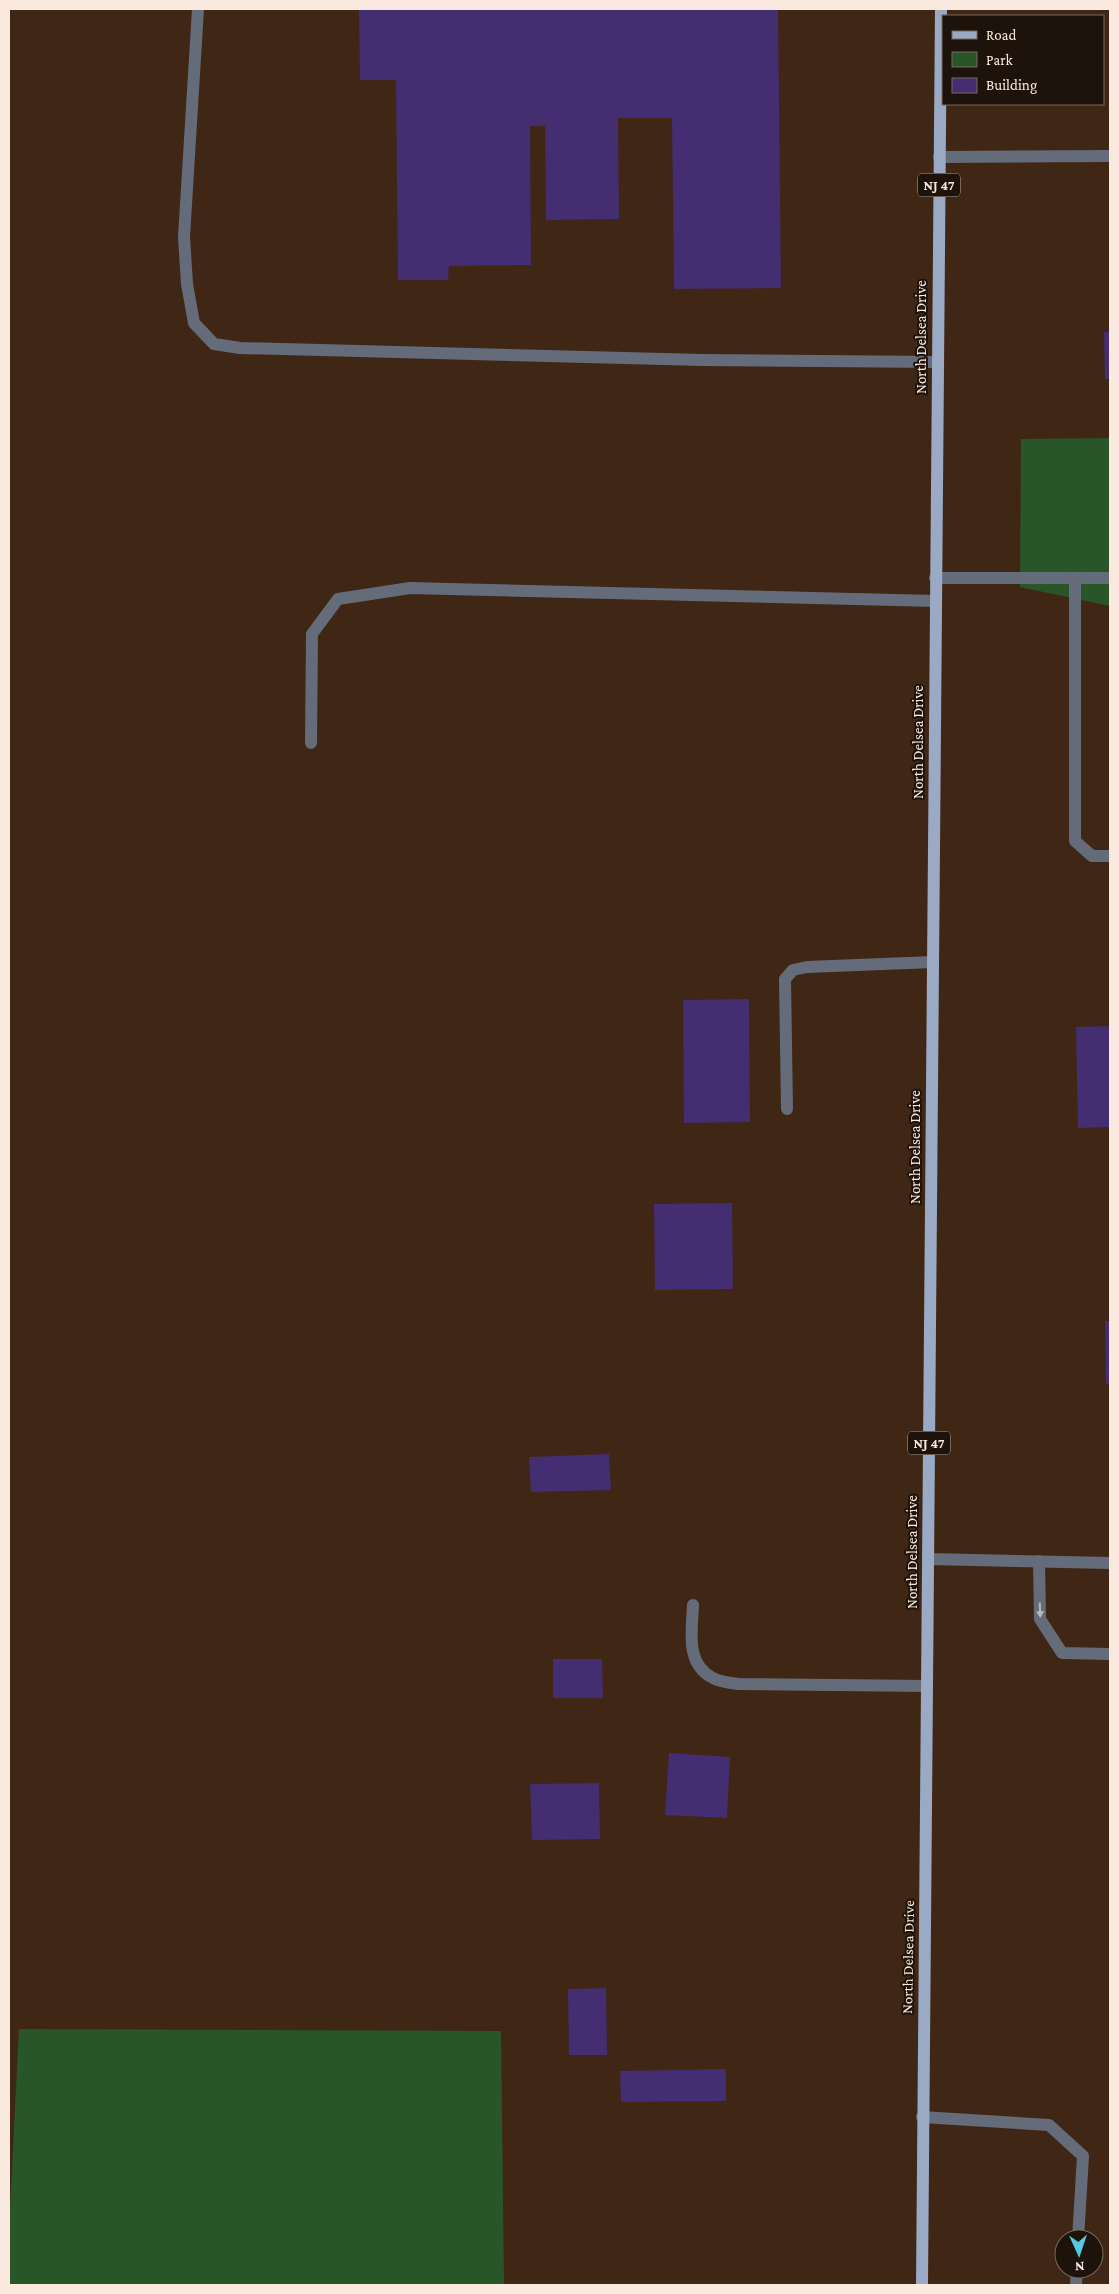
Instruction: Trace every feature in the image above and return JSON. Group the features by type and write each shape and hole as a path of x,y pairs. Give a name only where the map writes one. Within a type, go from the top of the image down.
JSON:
{"main road":[{"name":"North Delsea Drive","path":"922,2285 941,9"}],"lane":[{"path":"198,9 184,237 186,284 194,323 214,344 240,348 702,360 937,362"},
{"path":"939,157 1110,156"},
{"path":"936,578 1110,578"},
{"path":"1076,578 1075,841 1092,856 1110,856"},
{"path":"311,743 312,634 338,599 410,588 936,601"},
{"path":"787,1109 785,979 793,970 807,966 933,962"},
{"path":"928,1559 1110,1563"},
{"path":"1039,1561 1040,1618 1062,1653 1110,1654"},
{"path":"693,1605 691,1649 696,1665 713,1678 739,1684 927,1686"},
{"path":"922,2117 1049,2126 1082,2156 1078,2229"}],"green space":[{"path":"1110,438 1110,606 1020,587 1021,439"},
{"path":"19,2029 501,2031 504,2285 9,2285 9,2229"}],"building":[{"path":"359,9 778,9 781,288 674,289 672,118 618,118 619,219 546,220 545,126 530,126 531,265 449,266 448,280 398,280 396,80 360,80"},
{"path":"1104,332 1110,332 1110,379 1105,379"},
{"path":"749,999 750,1122 684,1123 683,1000"},
{"path":"1110,1026 1110,1127 1078,1128 1076,1027"},
{"path":"732,1203 733,1289 655,1290 654,1204"},
{"path":"1105,1321 1110,1321 1110,1384 1106,1384"},
{"path":"609,1454 611,1490 531,1492 529,1457"},
{"path":"553,1659 602,1659 603,1698 553,1698"},
{"path":"669,1753 730,1757 727,1818 665,1815"},
{"path":"599,1783 600,1839 532,1840 530,1784"},
{"path":"606,1988 607,2055 569,2055 568,1989"},
{"path":"726,2069 726,2101 621,2102 620,2071"}]}
